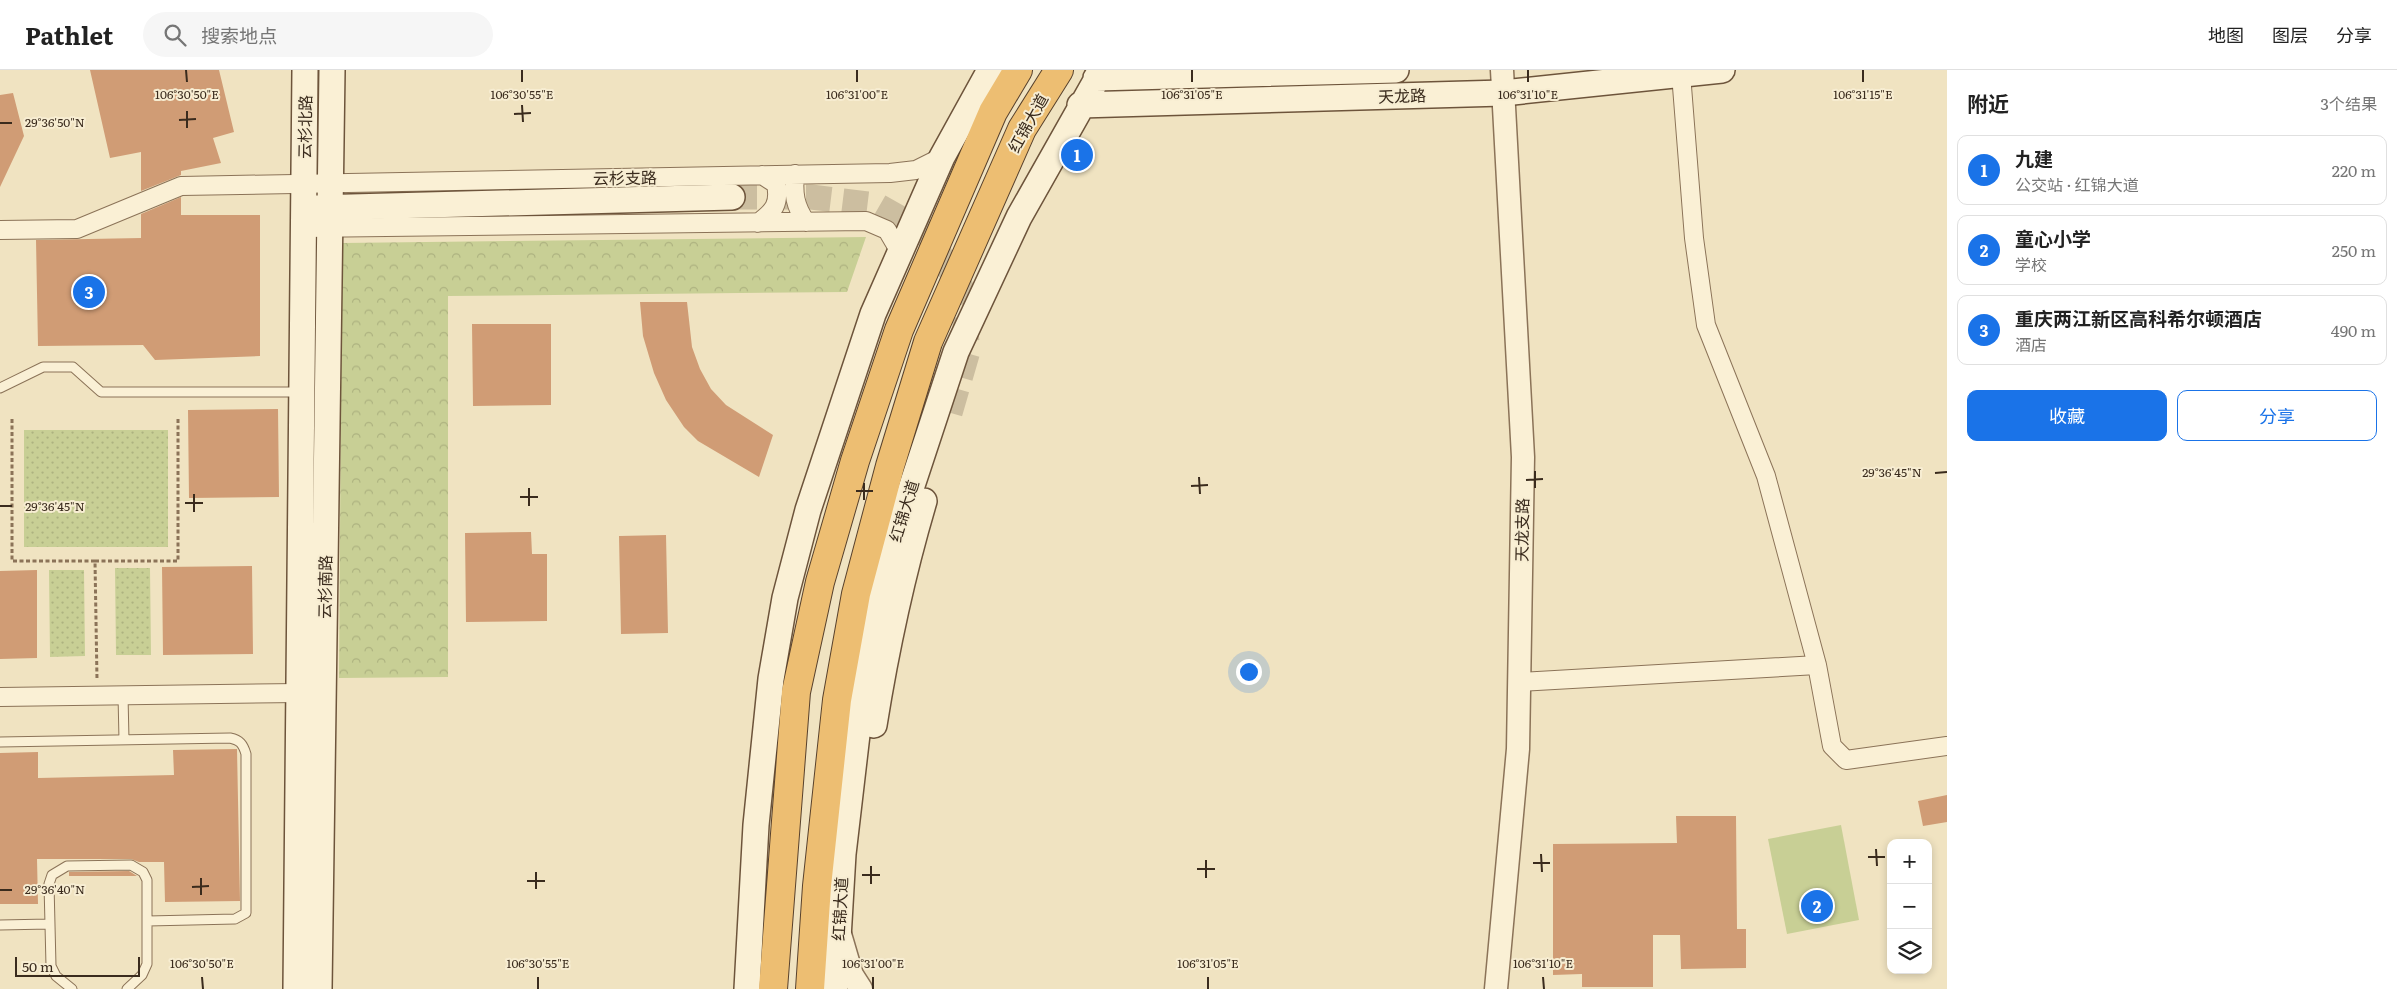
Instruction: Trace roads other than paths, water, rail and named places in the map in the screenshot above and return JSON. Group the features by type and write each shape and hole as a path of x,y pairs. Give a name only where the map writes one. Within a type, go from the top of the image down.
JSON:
{"highway":[{"name":"红锦大道","path":"773,989 796,692 820,582 855,460 899,330 993,112 1018,70"},
{"name":"红锦大道","path":"810,989 817,886 837,700 856,594 890,466 928,342 1022,129 1059,70"}],"main road":[{"name":"云杉北路","path":"304,207 305,70"},
{"name":"云杉北路","path":"330,207 332,70"},
{"path":"742,984 771,679 785,598 808,510 867,332 900,252 942,156 990,70"},
{"name":"天龙路","path":"1099,74 1396,70"},
{"name":"天龙路","path":"1080,105 1503,81 1681,74 1722,70"},
{"name":"红锦大道","path":"835,989 843,854 865,666 895,537 956,352 1019,217 1099,74"},
{"path":"304,207 732,197"},
{"name":"云杉南路","path":"296,989 304,207"},
{"name":"云杉南路","path":"320,989 330,207"},
{"path":"843,854 862,803 881,680 907,557 950,413"}],"street":[{"path":"1681,74 1694,238 1706,325 1766,476 1817,665 1832,746 1846,760 1947,746"},
{"name":"天龙支路","path":"1496,989 1518,749 1523,458 1503,81"},
{"name":"云杉支路","path":"330,207 762,175 890,173 916,170 942,156"},
{"path":"795,174 794,192 797,209 806,222"},
{"path":"758,223 773,212 779,200 776,184 762,175"},
{"path":"0,230 77,228 181,186 304,207"},
{"path":"330,207 758,223 866,221 887,230 900,252"},
{"path":"1519,682 1817,665"},
{"path":"0,697 299,693"},
{"path":"838,928 852,975 861,989"}],"lane":[{"path":"0,388 43,367 73,367 101,392 302,392"},
{"path":"123,695 124,740"},
{"path":"0,742 230,738 238,740 243,746 246,754 246,913 235,920 148,921"},
{"path":"72,989 56,976 50,966 49,884 52,875 67,866 131,865 138,868 146,880 148,921 147,964 142,975 127,989"},
{"path":"0,925 49,924"}],"tunnel":[{"path":"732,197 811,197 877,205 926,233 961,287 968,351 950,413"}],"place":[{"name":"九建","path":"1077,155"},
{"name":"重庆两江新区高科希尔顿酒店","path":"89,292"},
{"name":"童心小学","path":"1817,906"}]}
